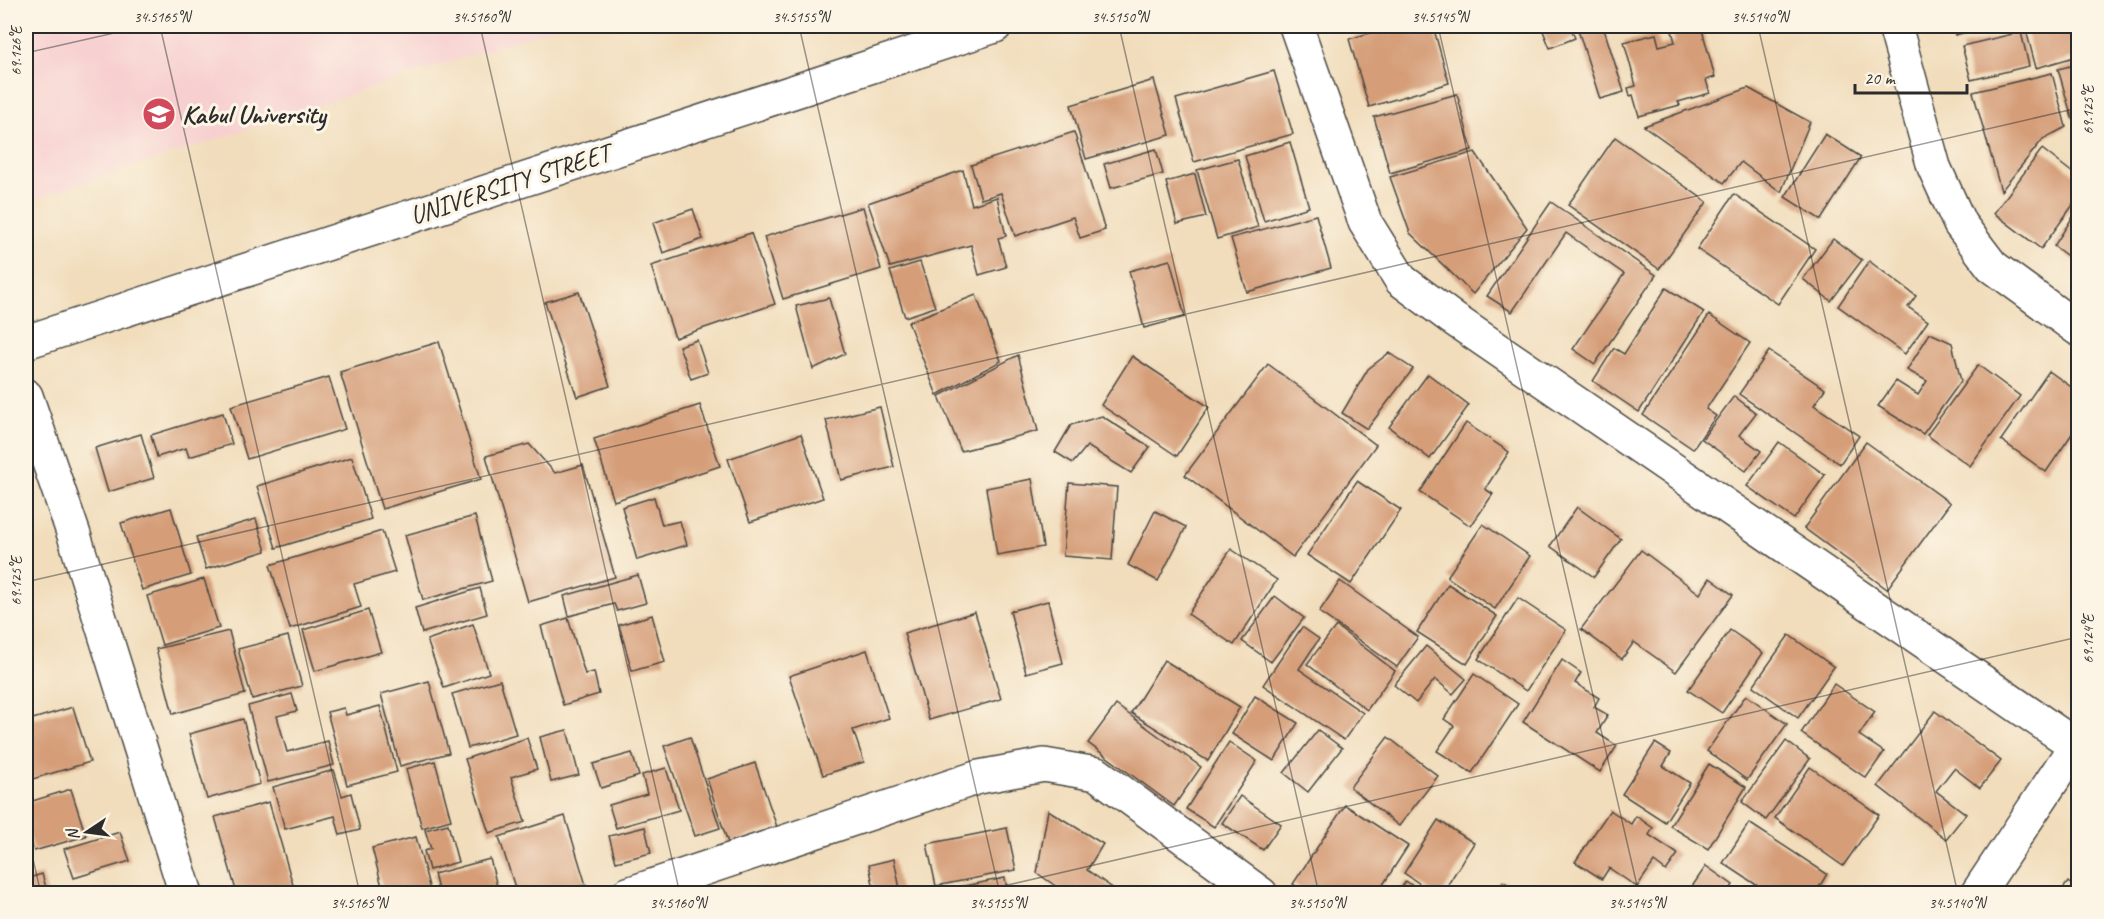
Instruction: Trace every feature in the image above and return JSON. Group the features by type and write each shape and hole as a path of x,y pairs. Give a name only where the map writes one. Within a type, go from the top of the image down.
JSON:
{"street":[{"name":"UNIVERSITY STREET","path":"26,342 995,26"},
{"path":"1296,26 1365,222 1401,279 1452,318 2078,745 1977,894"},
{"path":"1896,26 1934,167 1960,224 1992,266 2079,329"},
{"path":"26,396 74,535 186,894"},
{"path":"628,894 979,777 1044,765 1097,774 1261,894"}],"shaded area":[{"name":"Kabul University","path":"26,26 559,26 26,202"}],"building":[{"path":"1394,26 1433,26 1449,83 1369,107 1349,39"},
{"path":"1541,26 1570,26 1575,38 1550,48"},
{"path":"1603,26 1624,92 1600,99 1578,30"},
{"path":"1701,26 1715,77 1706,80 1710,93 1678,102 1680,105 1639,116 1633,95 1630,96 1628,88 1636,86 1624,42 1656,34 1659,46 1675,42 1672,31"},
{"path":"1952,26 1990,26 1955,35"},
{"path":"2025,26 2078,26 2078,56 2036,68"},
{"path":"2021,32 2029,66 1971,80 1962,46"},
{"path":"2078,64 2078,117 2072,118 2058,69"},
{"path":"1274,71 1293,134 1194,162 1176,99"},
{"path":"2052,73 2066,127 2043,139 2001,191 1973,92"},
{"path":"1154,80 1170,135 1086,159 1071,105"},
{"path":"1748,88 1810,122 1781,192 1741,162 1724,183 1644,126"},
{"path":"1457,94 1472,150 1390,173 1374,117"},
{"path":"1074,132 1105,230 1080,238 1073,217 1015,236 1001,193 981,199 971,165"},
{"path":"1825,134 1861,157 1821,220 1785,197"},
{"path":"1615,137 1707,202 1659,269 1568,205"},
{"path":"1290,142 1309,207 1264,221 1245,156"},
{"path":"1156,149 1163,174 1111,188 1104,164"},
{"path":"2042,149 2078,177 2078,198 2041,249 1994,213"},
{"path":"1475,152 1527,228 1473,294 1410,233 1390,177"},
{"path":"1238,159 1258,227 1217,239 1197,170"},
{"path":"963,170 972,205 997,197 1006,236 998,238 1006,267 979,275 971,245 890,267 868,203"},
{"path":"1195,174 1206,217 1177,224 1166,182"},
{"path":"1734,194 1815,249 1778,304 1697,249"},
{"path":"1551,202 1656,275 1595,364 1573,349 1624,274 1566,233 1512,312 1487,296"},
{"path":"863,207 881,269 783,299 764,237"},
{"path":"693,209 703,239 663,253 653,223"},
{"path":"2078,209 2078,254 2074,261 2054,246"},
{"path":"1316,215 1331,268 1247,292 1231,238"},
{"path":"751,233 775,304 675,338 651,266"},
{"path":"1833,239 1862,260 1831,301 1803,279"},
{"path":"1170,260 1185,317 1144,328 1129,271"},
{"path":"1869,261 1916,296 1908,307 1928,321 1905,354 1838,306"},
{"path":"920,262 935,307 905,317 890,271"},
{"path":"1666,288 1704,312 1639,412 1593,381 1614,348 1624,354"},
{"path":"579,292 610,386 577,397 545,302"},
{"path":"976,295 1001,361 937,395 908,322"},
{"path":"829,298 845,354 813,369 796,306"},
{"path":"1709,315 1750,343 1706,409 1716,416 1693,449 1643,415"},
{"path":"1930,333 1952,343 1961,381 1923,434 1878,406 1896,381 1918,395 1927,381 1907,370"},
{"path":"697,340 708,373 691,379 679,346"},
{"path":"439,342 481,479 382,509 340,372"},
{"path":"1769,351 1825,389 1814,405 1859,436 1840,464 1739,394"},
{"path":"1389,353 1413,369 1367,429 1342,413 1368,369"},
{"path":"1018,355 1038,431 961,451 939,396"},
{"path":"1132,356 1209,407 1177,456 1101,405"},
{"path":"1268,364 1376,445 1293,557 1185,475"},
{"path":"1978,365 2020,396 1970,466 1927,435"},
{"path":"2049,371 2078,392 2078,425 2046,472 2001,440"},
{"path":"1428,374 1469,405 1430,459 1389,427"},
{"path":"329,377 345,429 247,459 231,406"},
{"path":"1734,396 1756,413 1739,435 1761,451 1746,471 1702,439"},
{"path":"700,405 720,466 614,501 594,439"},
{"path":"880,407 894,467 841,480 826,420"},
{"path":"223,413 232,444 189,457 186,448 157,457 151,435"},
{"path":"1102,416 1150,447 1131,473 1087,446 1073,463 1055,452 1071,425"},
{"path":"1466,423 1509,452 1485,489 1493,494 1471,526 1420,492"},
{"path":"141,434 154,478 108,492 95,448"},
{"path":"801,434 823,498 750,522 728,459"},
{"path":"1779,442 1825,475 1794,519 1747,486"},
{"path":"1866,442 1950,503 1887,589 1804,528"},
{"path":"529,444 555,473 583,465 615,577 528,602 486,456"},
{"path":"352,457 371,519 276,548 257,486"},
{"path":"1032,479 1043,547 997,555 986,488"},
{"path":"1357,481 1401,510 1351,584 1307,555"},
{"path":"1069,483 1117,487 1112,560 1063,556"},
{"path":"654,497 662,525 680,521 687,545 637,560 622,507"},
{"path":"1577,507 1621,539 1594,577 1550,546"},
{"path":"171,508 191,575 142,590 121,523"},
{"path":"1155,511 1186,527 1158,581 1128,565"},
{"path":"475,516 492,581 423,600 405,535"},
{"path":"256,519 266,551 206,569 196,537"},
{"path":"1483,524 1530,556 1495,609 1447,577"},
{"path":"382,531 395,572 354,584 361,607 290,629 270,565"},
{"path":"1231,549 1277,580 1234,645 1188,614"},
{"path":"1641,550 1700,594 1710,578 1733,595 1676,672 1634,642 1622,659 1581,629"},
{"path":"638,575 646,603 617,611 614,604 569,616 564,596"},
{"path":"204,579 219,628 162,645 147,596"},
{"path":"1340,581 1418,637 1397,667 1319,612"},
{"path":"1448,584 1497,616 1467,664 1417,632"},
{"path":"480,588 487,614 422,633 415,608"},
{"path":"1275,596 1304,618 1271,662 1242,641"},
{"path":"1518,598 1566,630 1526,691 1478,659"},
{"path":"1048,601 1063,663 1026,673 1010,611"},
{"path":"368,610 381,652 315,671 303,630"},
{"path":"975,612 1001,699 929,720 904,633"},
{"path":"652,615 665,662 632,671 619,625"},
{"path":"568,618 585,674 594,672 599,694 563,705 541,626"},
{"path":"473,624 489,673 444,688 427,640"},
{"path":"1336,626 1395,671 1367,710 1307,664"},
{"path":"1302,627 1319,639 1299,669 1363,713 1344,740 1263,685"},
{"path":"1730,630 1763,653 1722,713 1688,690"},
{"path":"229,631 245,694 173,714 156,649"},
{"path":"1789,635 1834,667 1798,718 1753,686"},
{"path":"288,636 302,686 252,699 238,649"},
{"path":"1426,646 1466,679 1453,694 1435,679 1416,703 1394,685"},
{"path":"867,650 889,718 853,730 864,762 823,775 789,676"},
{"path":"1164,660 1240,707 1208,761 1131,713"},
{"path":"1562,660 1581,673 1575,683 1599,698 1594,707 1608,715 1597,733 1617,746 1600,772 1523,722"},
{"path":"1474,674 1518,704 1472,773 1437,751 1454,726 1444,719"},
{"path":"500,680 516,734 468,748 452,694"},
{"path":"429,681 449,753 400,766 381,694"},
{"path":"1834,684 1875,712 1859,735 1884,752 1866,778 1801,733"},
{"path":"292,694 297,711 277,716 287,752 328,741 334,765 268,782 248,706"},
{"path":"1746,695 1787,724 1747,780 1707,751"},
{"path":"1255,696 1298,723 1274,761 1232,734"},
{"path":"1116,705 1201,767 1174,806 1088,743"},
{"path":"380,706 397,772 347,785 327,712 344,708 346,715"},
{"path":"73,707 90,762 26,781 26,721"},
{"path":"1935,711 2001,761 1980,788 1954,768 1936,791 1966,814 1946,839 1878,786"},
{"path":"243,719 260,784 207,799 189,734"},
{"path":"567,730 579,775 551,782 540,737"},
{"path":"1318,730 1342,748 1308,792 1284,773"},
{"path":"690,737 720,828 695,836 664,746"},
{"path":"1388,737 1438,776 1399,826 1350,787"},
{"path":"527,738 537,769 511,777 525,822 489,833 465,759"},
{"path":"1786,741 1810,759 1766,820 1742,802"},
{"path":"1229,742 1257,761 1214,827 1186,809"},
{"path":"1655,743 1671,753 1663,766 1690,783 1665,822 1622,794"},
{"path":"632,753 639,776 601,788 593,764"},
{"path":"435,761 451,820 422,828 406,769"},
{"path":"755,763 777,827 728,843 707,779"},
{"path":"1709,764 1746,787 1708,849 1670,826"},
{"path":"1810,767 1879,815 1843,866 1775,818"},
{"path":"666,768 679,810 616,828 609,805 647,794 642,775"},
{"path":"334,770 342,796 351,793 360,830 340,835 335,816 285,829 273,787"},
{"path":"71,789 86,836 34,851 26,826 26,803"},
{"path":"1240,796 1281,824 1263,850 1222,823"},
{"path":"269,802 293,885 262,894 237,894 215,817"},
{"path":"1345,805 1408,846 1377,894 1308,894 1293,884"},
{"path":"1048,810 1103,844 1087,870 1121,894 1067,894 1037,873"},
{"path":"1610,810 1631,824 1636,816 1653,828 1649,835 1678,854 1666,871 1654,862 1637,887 1609,868 1602,879 1575,862"},
{"path":"565,816 586,885 558,894 517,894 499,837"},
{"path":"1438,820 1474,843 1442,894 1435,894 1404,873"},
{"path":"1749,823 1827,874 1815,894 1770,894 1723,863"},
{"path":"448,824 458,862 429,870 424,851 431,849 425,830"},
{"path":"645,827 651,853 616,862 609,836"},
{"path":"1007,828 1016,870 936,886 927,844"},
{"path":"120,832 130,861 74,878 64,849"},
{"path":"416,837 431,894 384,894 372,848"},
{"path":"490,859 499,894 439,894 434,874"},
{"path":"894,859 901,894 875,894 869,865"},
{"path":"1706,866 1733,885 1727,894 1720,891 1718,894 1687,894"},
{"path":"42,874 48,894 26,894 26,879"},
{"path":"1005,878 1008,894 939,894 939,891"},
{"path":"1406,881 1424,894 1397,894"},
{"path":"1503,881 1521,894 1494,894"},
{"path":"2068,882 2078,890 2078,894 2059,894"}],"place":[{"name":"Kabul University","path":"159,114"}]}
